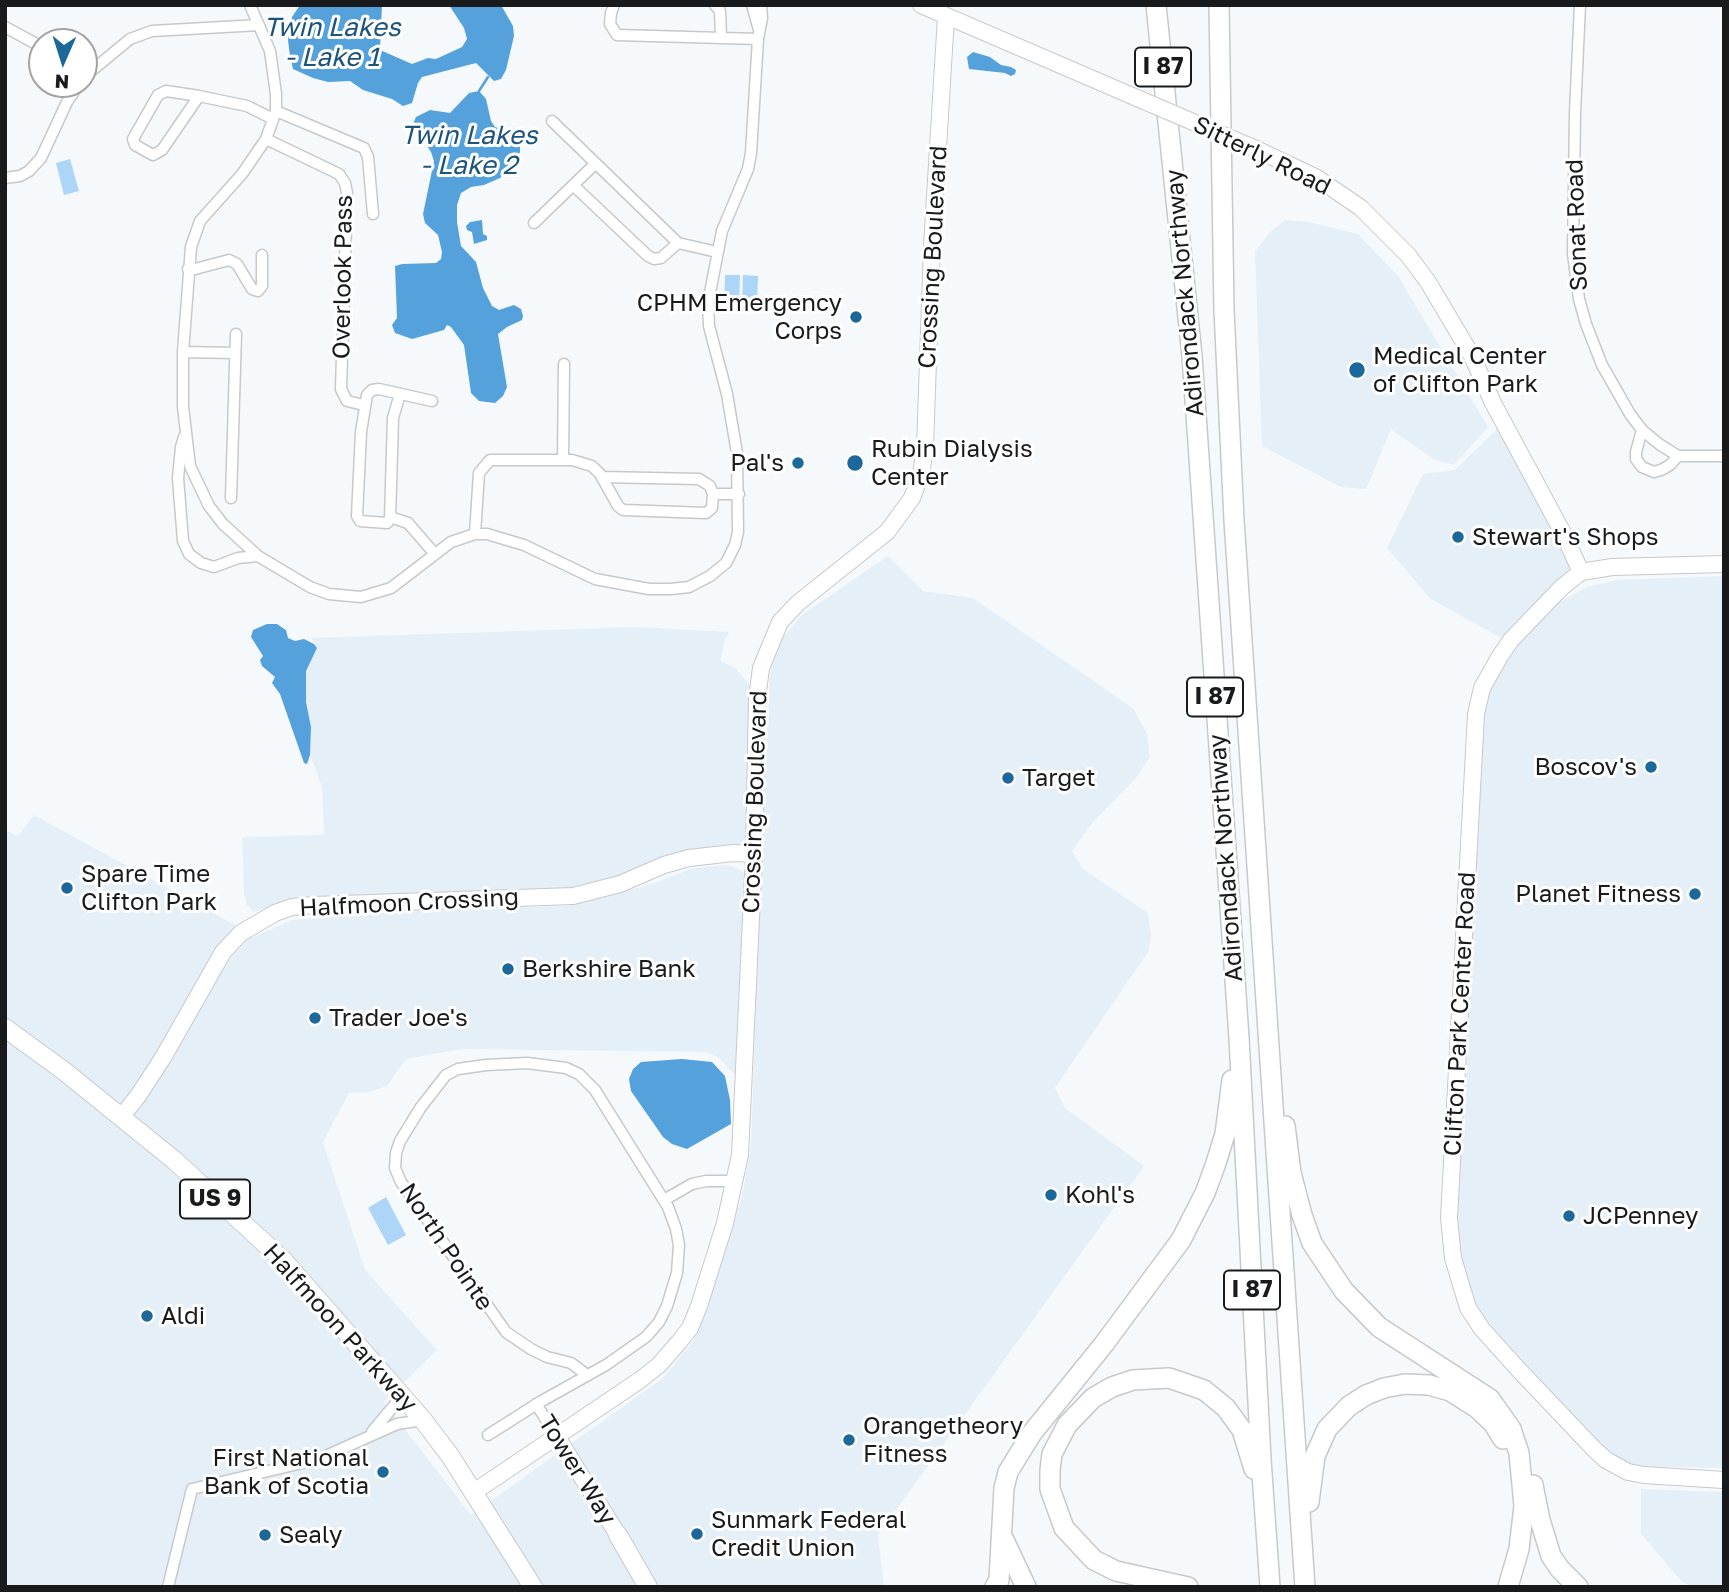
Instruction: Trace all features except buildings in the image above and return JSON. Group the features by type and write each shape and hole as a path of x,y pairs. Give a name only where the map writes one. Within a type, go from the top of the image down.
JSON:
{"highway":[{"name":"Adirondack Northway","path":"1156,5 1192,356 1239,1038 1270,1587"},
{"name":"Adirondack Northway","path":"1219,5 1226,353 1234,520 1305,1587"},
{"path":"995,1587 999,1580 1004,1488 1008,1472 1032,1433 1181,1240 1205,1193 1224,1134 1239,1038"},
{"path":"1268,1059 1282,1105 1291,1174 1312,1243 1343,1291 1379,1327 1490,1399 1523,1444 1551,1556 1578,1587"},
{"path":"1188,1587 1116,1571 1094,1560 1064,1528 1058,1517 1050,1489 1052,1454 1067,1425 1093,1398 1112,1387 1133,1380 1169,1378 1204,1390 1226,1408 1242,1430 1252,1459 1267,1551"},
{"path":"1301,1519 1311,1500 1311,1478 1318,1446 1327,1429 1349,1406 1366,1395 1405,1384 1429,1385 1450,1391 1477,1408 1493,1423 1505,1442 1511,1465 1513,1529 1506,1564 1495,1587"},
{"path":"1508,1587 1519,1549 1524,1506 1519,1453 1511,1429"},
{"path":"1002,1535 1026,1587"}],"main road":[{"name":"Halfmoon Parkway","path":"5,1028 121,1116 284,1261 424,1420 452,1457 533,1587"},
{"path":"618,1535 648,1587"}],"street":[{"path":"250,5 270,51 276,94 275,115 266,139 242,174 200,220 195,230 188,269 183,352 185,434 190,467 209,506 223,524 258,556 310,587 329,594 361,597 391,588 451,542 475,534 487,534 524,545 595,579 649,589 689,586 710,576 726,563 738,532 736,438 709,326 708,303 717,252 729,213 748,169 751,153 761,5"},
{"path":"614,5 610,24 617,35 721,38 759,34"},
{"path":"715,5 720,12 721,38"},
{"path":"752,5 759,34"},
{"name":"Sitterly Road","path":"921,5 1256,149 1317,178 1361,208 1408,255 1428,282 1472,356 1493,403 1581,572"},
{"name":"Sonat Road","path":"1580,5 1575,113 1574,275 1587,324 1602,365 1630,414 1643,430 1678,456"},
{"name":"Crossing Boulevard","path":"474,1492 659,1365 690,1328 699,1306 725,1223 740,1155 754,854 757,699 761,668 780,622 798,603 887,532 912,498 921,474 925,447 933,234 946,18"},
{"path":"98,65 130,39 152,31 260,25"},
{"path":"5,27 28,39"},
{"path":"199,96 159,153 148,154 135,145 134,136 158,95 171,90 247,106 275,115"},
{"path":"5,178 20,176 29,171 41,158 70,98"},
{"name":"Overlook Pass","path":"275,115 364,148 368,157 373,214"},
{"path":"552,121 678,243 717,252"},
{"name":"Overlook Pass","path":"266,139 339,174 345,183 347,193 341,389 347,401 364,405"},
{"path":"534,223 595,164"},
{"path":"573,185 648,256 661,258 678,243"},
{"path":"188,269 195,270 229,260 237,264 251,287 258,291 262,285 262,255"},
{"path":"232,498 236,334"},
{"path":"183,352 235,353"},
{"path":"563,460 564,364"},
{"path":"400,394 393,418 390,517 387,523 361,521 358,517 364,405 367,395 372,390 400,394 432,401"},
{"path":"1643,430 1636,459 1642,467 1654,472 1670,465 1678,456 1724,456"},
{"path":"185,434 178,478 183,541 189,554 201,563 214,567 238,558 258,556"},
{"path":"475,534 479,473 487,462 499,460 563,460 592,466 623,510 706,513 712,508 713,494 710,486 699,479 602,477"},
{"path":"713,494 739,494"},
{"path":"390,517 408,523 434,553"},
{"path":"1581,572 1612,567 1724,564"},
{"name":"Clifton Park Center Road","path":"1581,572 1561,588 1511,640 1482,688 1476,714 1450,1212 1453,1258 1468,1308 1482,1329 1527,1380 1606,1460 1628,1472 1644,1475 1724,1479"},
{"name":"Halfmoon Crossing","path":"121,1116 138,1096 164,1056 223,952 241,933 275,913 292,907 335,904 573,896 620,884 664,864 689,858 733,853 754,854"},
{"name":"North Pointe","path":"488,1434 615,1359 646,1337 659,1322 667,1306 677,1273 679,1245 677,1229 664,1200 595,1090 579,1074 566,1068 527,1063 458,1069 446,1075 421,1107 400,1141 395,1168 401,1182 495,1319 517,1342 547,1357 572,1363 587,1375"},
{"path":"664,1200 692,1184 735,1181"},
{"path":"368,1436 402,1396"},
{"name":"Tower Way","path":"536,1404 618,1535"},
{"path":"168,1587 192,1489 319,1458 397,1424 424,1420"}],"shaded area":[{"path":"70,159 79,191 64,195 56,163"},
{"name":"Medical Center of Clifton Park","path":"1285,220 1309,222 1358,234 1398,276 1488,427 1454,465 1433,459 1391,429 1366,489 1341,487 1262,446 1255,252 1269,233"},
{"path":"725,275 740,275 739,309 724,308"},
{"path":"743,275 758,276 757,309 742,309"},
{"path":"1499,427 1573,570 1505,640 1431,599 1387,548 1423,474 1455,470"},
{"path":"888,556 923,591 973,598 1133,708 1147,734 1150,757 1135,779 1093,822 1072,851 1083,869 1148,913 1151,936 1148,952 1055,1088 1065,1108 1144,1166 878,1535 884,1587 5,1587 5,830 18,836 34,815 235,925 226,963 249,939 292,920 364,912 566,906 652,884 691,869 722,865 733,866 745,873 737,1077 718,1057 705,1052 462,1049 406,1059 387,1086 369,1092 349,1093 323,1142 365,1270 437,1350 384,1402 471,1515 663,1378 694,1340 741,1200 751,1148 770,672 782,638 802,615"},
{"path":"1724,576 1724,1468 1633,1466 1602,1448 1481,1314 1462,1273 1455,1220 1478,768 1485,702 1511,651 1552,606 1587,587 1617,580"},
{"path":"636,627 729,632 724,642 721,661 735,668 749,684 751,692 747,844 652,863 581,889 282,903 254,912 247,905 244,894 242,837 324,835 322,787 310,755 311,727 306,702 306,671 317,648 311,638"},
{"path":"386,1197 406,1235 388,1245 368,1208"},
{"path":"1641,1489 1724,1492 1724,1587 1697,1587 1683,1583 1641,1534"}],"water":[{"name":"Twin Lakes - Lake 1","path":"300,5 382,5 380,50 412,64 428,58 436,59 462,47 467,39 464,28 449,5 501,5 513,26 514,36 506,70 501,79 494,81 476,63 422,77 412,103 403,106 392,99 363,90 350,81 328,82 293,69 288,40 292,17"},
{"path":"973,52 1011,67 1016,70 1015,74 1011,76 969,69 967,57"},
{"name":"Twin Lakes - Lake 2","path":"479,91 486,99 495,127 506,131 520,143 520,152 515,162 500,178 461,193 457,205 461,246 476,262 483,288 492,306 499,310 514,305 521,309 523,316 522,320 498,334 507,387 503,396 495,403 479,401 471,393 464,345 451,327 447,325 444,330 412,339 395,333 392,325 397,318 395,266 436,263 441,259 442,252 438,235 425,223 423,214 434,161 413,124 416,117 430,110 450,113 469,93"},
{"path":"482,220 483,234 487,236 487,240 474,244 472,232 467,230 466,226 470,222"},
{"path":"267,624 277,624 286,630 288,638 295,641 304,639 317,648 306,671 306,702 311,727 307,764 304,763 280,694 272,683 275,677 262,666 260,660 263,656 251,637 253,630"},
{"path":"682,1059 712,1062 725,1076 730,1100 731,1124 687,1149 672,1144 663,1137 631,1091 629,1079 633,1069 641,1062"}],"waterway":[{"path":"479,91 488,77"}],"place":[{"name":"CPHM Emergency Corps","path":"856,317"},
{"name":"Medical Center of Clifton Park","path":"1357,370"},
{"name":"Pal's","path":"798,463"},
{"name":"Rubin Dialysis Center","path":"855,463"},
{"name":"Stewart's Shops","path":"1458,537"},
{"name":"Boscov's","path":"1651,767"},
{"name":"Target","path":"1008,778"},
{"name":"Spare Time Clifton Park","path":"67,888"},
{"name":"Planet Fitness","path":"1695,894"},
{"name":"Berkshire Bank","path":"508,969"},
{"name":"Trader Joe's","path":"315,1018"},
{"name":"Kohl's","path":"1051,1195"},
{"name":"JCPenney","path":"1569,1216"},
{"name":"Aldi","path":"147,1316"},
{"name":"Orangetheory Fitness","path":"849,1440"},
{"name":"First National Bank of Scotia","path":"383,1472"},
{"name":"Sunmark Federal Credit Union","path":"697,1534"},
{"name":"Sealy","path":"265,1535"}]}
